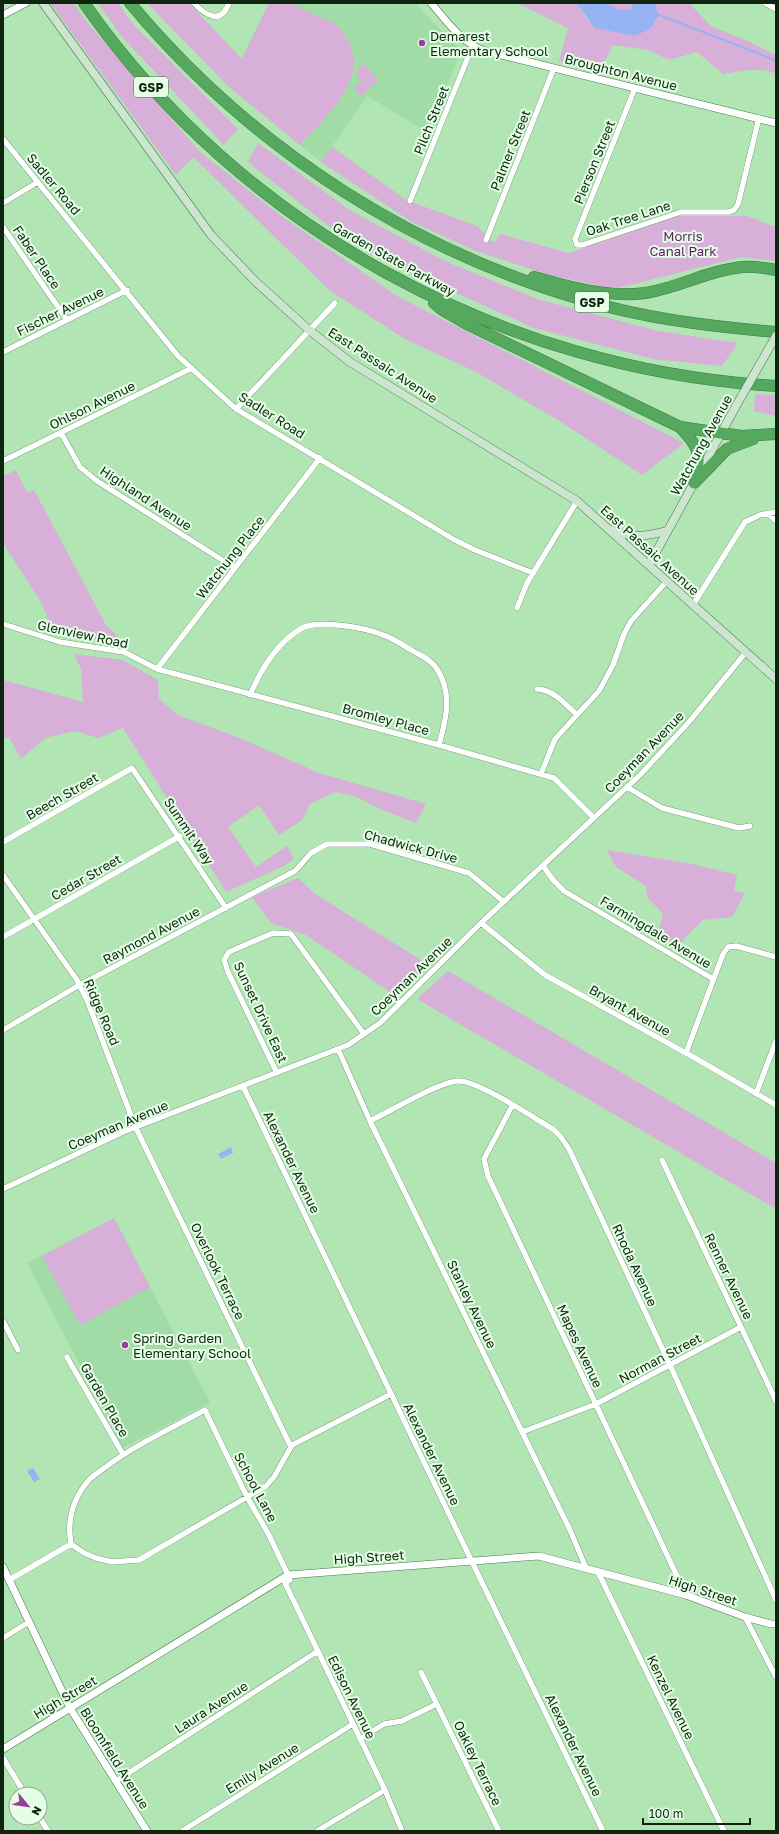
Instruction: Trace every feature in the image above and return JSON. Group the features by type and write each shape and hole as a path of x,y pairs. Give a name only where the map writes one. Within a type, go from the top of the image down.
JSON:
{"highway":[{"name":"Garden State Parkway","path":"84,3 153,89 190,128 226,162 312,229 424,294 499,326 549,344 599,359 704,380 776,386"},
{"name":"GSP","path":"130,3 182,61 218,97 292,158 372,210 418,235 464,257 519,279 610,307 660,318 705,325 776,332"},
{"path":"464,257 576,288 613,294 635,294 666,288 729,269 744,267 776,270"},
{"path":"424,294 441,309 462,322 680,427 721,434 771,435"},
{"path":"680,427 694,442 697,448 699,466 694,483"},
{"path":"694,483 727,449 744,442 771,435"}],"main road":[{"name":"East Passaic Avenue","path":"43,3 211,235 250,276 309,330 350,362 577,501 776,679"},
{"name":"Watchung Avenue","path":"649,565 666,531 776,336"},
{"path":"604,525 626,535 639,537 666,531"}],"street":[{"path":"3,15 26,3"},
{"path":"194,3 205,15 215,17 224,13 230,3"},
{"name":"Broughton Avenue","path":"431,3 462,39 472,47 776,123"},
{"path":"765,3 776,9"},
{"name":"Pilch Street","path":"410,201 472,47"},
{"name":"Palmer Street","path":"486,240 554,68"},
{"name":"Pierson Street","path":"577,245 575,239 636,88"},
{"name":"Oak Tree Lane","path":"577,245 582,245 681,212 729,212 734,210 738,204 758,118"},
{"name":"Sadler Road","path":"3,139 127,290 178,356 236,409 453,539 475,550 533,574"},
{"path":"3,203 38,182"},
{"name":"Faber Place","path":"3,227 67,320"},
{"name":"Fischer Avenue","path":"3,352 127,290"},
{"path":"236,409 335,303"},
{"name":"Ohlson Avenue","path":"3,461 192,368"},
{"name":"Highland Avenue","path":"61,433 80,467 97,481 235,568"},
{"name":"Watchung Place","path":"157,669 320,458"},
{"path":"517,608 519,599 533,574 577,501"},
{"path":"693,605 745,522 751,518 776,512"},
{"path":"768,514 776,522"},
{"path":"541,774 555,739 588,704 601,686 613,665 631,621 666,582"},
{"name":"Glenview Road","path":"3,624 60,642 124,652 157,669"},
{"path":"250,694 256,681 272,656 282,645 304,627 336,625 369,630 385,635 427,659 436,667 446,689 448,706 448,714 439,745"},
{"name":"Coeyman Avenue","path":"3,1189 136,1127 348,1045 364,1034 380,1022 481,923 627,787 689,722 746,652"},
{"name":"Bromley Place","path":"157,669 439,745 554,778 594,818"},
{"path":"537,689 546,690 552,693 576,715"},
{"name":"Summit Way","path":"132,768 180,836 226,908"},
{"name":"Beech Street","path":"3,842 132,768"},
{"path":"627,787 662,808 739,828 750,826"},
{"name":"Cedar Street","path":"3,937 180,836"},
{"name":"Chadwick Drive","path":"226,908 295,871 311,853 327,844 348,843 370,844 469,873 504,902"},
{"name":"Farmingdale Avenue","path":"543,866 558,887 712,979 723,954 728,947 736,946 776,957"},
{"name":"Ridge Road","path":"3,875 80,985 136,1127"},
{"name":"Raymond Avenue","path":"3,1030 80,985 226,908"},
{"name":"Bryant Avenue","path":"481,923 545,975 776,1105"},
{"name":"Sunset Drive East","path":"277,1073 228,972 224,960 229,952 273,933 291,934 364,1034"},
{"path":"686,1053 712,979"},
{"path":"756,1094 776,1041"},
{"name":"Stanley Avenue","path":"338,1049 370,1121 570,1530 586,1568"},
{"name":"Rhoda Avenue","path":"370,1121 447,1082 458,1080 480,1087 553,1129 560,1136 569,1149 670,1365 776,1600"},
{"name":"Alexander Avenue","path":"243,1086 471,1561 604,1831"},
{"name":"Mapes Avenue","path":"512,1106 487,1151 484,1159 484,1166 686,1595"},
{"name":"Overlook Terrace","path":"136,1127 291,1447"},
{"name":"Renner Avenue","path":"662,1160 741,1327 773,1388 776,1401"},
{"path":"3,1321 18,1350"},
{"name":"Norman Street","path":"522,1432 596,1404 741,1327"},
{"name":"Garden Place","path":"67,1357 123,1454"},
{"path":"71,1544 84,1553 112,1562 140,1560 266,1486 274,1476 291,1447 391,1394"},
{"name":"School Lane","path":"123,1454 205,1410 247,1497 269,1535 288,1575"},
{"path":"71,1544 70,1520 80,1492 89,1480 123,1454"},
{"path":"9,1580 71,1544"},
{"name":"High Street","path":"3,1749 288,1575 539,1556 686,1595 745,1617 776,1624"},
{"name":"Bloomfield Avenue","path":"3,1566 70,1708 147,1831"},
{"name":"Kenzel Avenue","path":"598,1572 724,1831"},
{"name":"Edison Avenue","path":"288,1575 290,1580 285,1583 385,1790 402,1831"},
{"path":"745,1617 776,1677"},
{"path":"3,1638 29,1622"},
{"name":"Laura Avenue","path":"116,1781 318,1651"},
{"name":"Oakley Terrace","path":"421,1672 499,1831"},
{"path":"360,1739 384,1724 402,1721 437,1704"},
{"name":"Emily Avenue","path":"182,1831 353,1724"},
{"path":"3,1758 20,1786"},
{"path":"317,1831 385,1790"}],"shaded area":[{"name":"Demarest Elementary School","path":"269,3 415,3 461,51 429,133 367,96 321,162 228,86"},
{"name":"Spring Garden Elementary School","path":"114,1218 210,1402 123,1448 27,1263"}],"green space":[{"path":"50,3 73,3 87,22 199,151 281,216 397,296 684,443 642,475 558,420 476,372 405,339 329,290 193,157 176,175"},
{"path":"98,3 118,3 134,25 238,129 224,145 122,37"},
{"path":"147,3 189,3 242,59 269,3 294,3 299,7 333,23 349,42 354,59 352,74 346,90 324,119 300,145 228,86"},
{"path":"517,3 576,3 588,21 650,28 658,15 653,3 689,3 711,26 776,55 776,74 763,70 757,70 723,74 697,52 669,60 648,50 613,45 600,70 559,61 568,28"},
{"path":"608,3 634,3 631,9 616,10"},
{"path":"364,64 379,80 361,96 354,88 362,81 355,72"},
{"path":"258,143 351,211 447,262 540,300 658,331 738,343 722,366 653,359 534,328 390,263 339,234 248,162"},
{"name":"Morris Canal Park","path":"332,147 406,200 477,226 494,243 500,234 569,253 678,216 747,216 776,227 776,261 741,257 614,289 546,274 476,251 412,222 321,162"},
{"path":"755,394 776,395 776,416 754,411"},
{"path":"16,470 27,493 34,490 106,625 126,644 67,635 53,631 41,602 3,543 3,476"},
{"path":"74,654 123,660 158,680 159,699 178,715 242,739 319,773 426,804 416,823 382,810 355,796 335,792 310,804 302,820 279,835 259,805 228,827 256,867 287,846 294,859 284,866 226,892 123,728 98,738 75,731 45,738 21,759 9,737 3,738 3,680 83,702 81,669"},
{"path":"607,850 688,863 737,875 734,891 745,893 732,917 703,920 683,940 677,950 657,939 663,914 648,898 646,886 616,867"},
{"path":"298,878 315,894 429,965 396,996 306,935 271,923 252,897"},
{"path":"448,971 776,1163 776,1209 417,999"},
{"path":"114,1218 150,1287 80,1325 42,1256"}],"water":[{"path":"576,3 608,3 617,10 631,9 634,3 654,3 659,15 650,29 635,36 595,28"},
{"path":"231,1147 233,1153 221,1159 218,1154"},
{"path":"33,1468 40,1479 34,1482 27,1471"}],"waterway":[{"path":"659,15 776,61"}],"place":[{"name":"Demarest Elementary School","path":"422,43"},
{"name":"Spring Garden Elementary School","path":"125,1345"}]}
